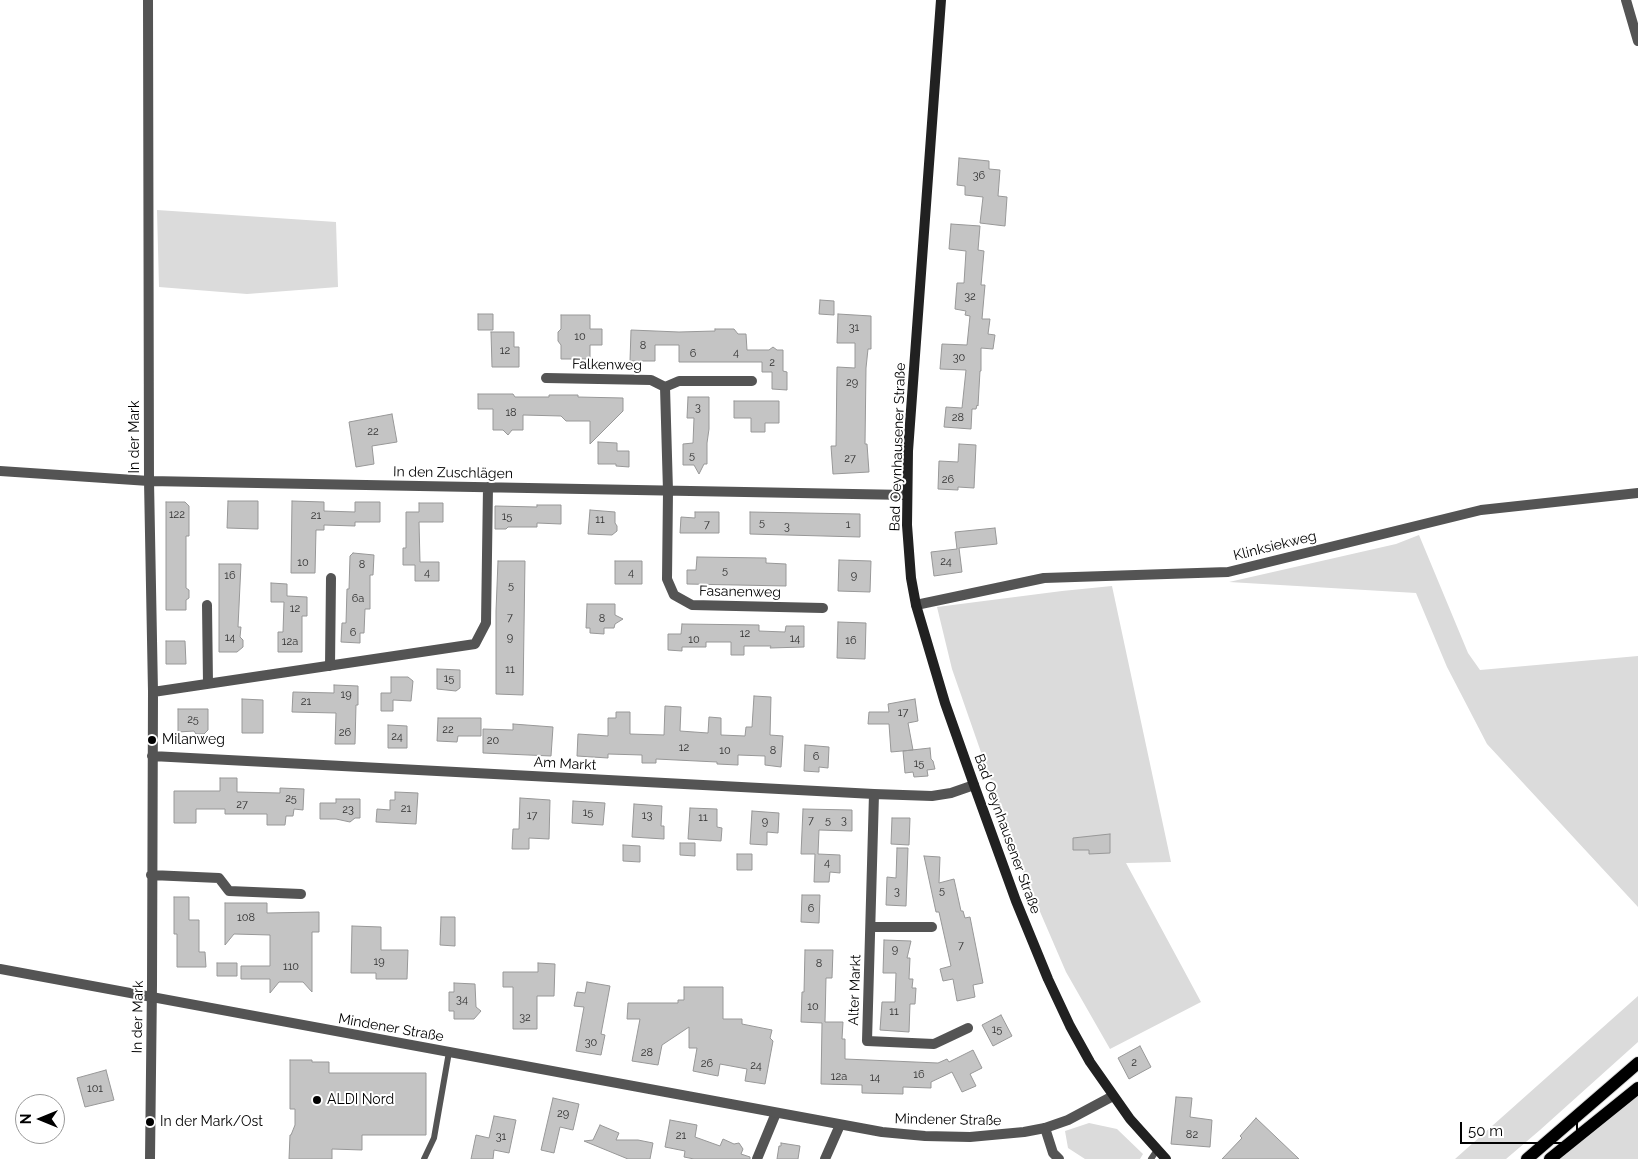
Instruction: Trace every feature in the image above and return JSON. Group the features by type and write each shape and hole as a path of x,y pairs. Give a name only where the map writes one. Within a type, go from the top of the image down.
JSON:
{"main road":[{"name":"Bad Oeynhausener Straße","path":"941,0 908,451 908,549 916,605 945,703 974,786 1016,901 1048,979 1070,1026 1090,1062 1130,1119 1166,1159"},
{"path":"1527,1159 1638,1063"},
{"path":"1550,1159 1638,1088"}],"street":[{"name":"In der Mark","path":"148,0 149,481 153,692 150,1159"},
{"path":"1626,0 1638,41"},
{"name":"Falkenweg","path":"546,378 651,380 665,388"},
{"path":"668,491 665,388 679,380 752,380"},
{"name":"In den Zuschlägen","path":"0,471 149,481 907,495"},
{"path":"153,692 475,644 486,623 488,487"},
{"name":"Fasanenweg","path":"668,491 667,579 674,596 692,605 823,608"},
{"name":"Klinksiekweg","path":"916,605 1044,578 1228,572 1481,510 1638,493"},
{"path":"330,666 331,578"},
{"path":"207,605 208,684"},
{"name":"Am Markt","path":"152,756 874,794 932,796 974,786"},
{"name":"Alter Markt","path":"874,794 867,1041 934,1044 968,1028"},
{"path":"151,875 219,878 229,891 301,894"},
{"path":"871,926 932,927"},
{"name":"Mindener Straße","path":"0,969 882,1132 925,1136 1001,1135 1045,1128 1068,1120 1113,1096"},
{"path":"757,1159 776,1113"},
{"path":"825,1159 840,1125"},
{"path":"1045,1128 1053,1153 1059,1159"}],"lane":[{"path":"424,1159 434,1138 449,1052"},
{"path":"1151,1159 1157,1150"}],"shaded area":[{"path":"157,210 336,222 338,287 247,294 159,287"},
{"path":"1419,535 1468,653 1480,670 1638,656 1638,907 1487,744 1447,667 1416,593 1229,582 1396,544"},
{"path":"1112,586 1171,862 1126,863 1201,1002 1110,1049 1066,972 1022,870 952,669 937,607"},
{"path":"1638,996 1638,1042 1540,1130 1506,1159 1455,1159"},
{"path":"1638,1093 1638,1159 1558,1159"},
{"path":"1089,1123 1117,1129 1143,1154 1140,1159 1085,1159 1068,1148 1065,1131"}],"building":[{"path":"959,158 989,161 989,169 1000,170 998,196 1007,197 1005,226 980,223 983,197 965,195 965,186 957,185"},
{"path":"951,224 980,226 978,250 984,251 981,285 985,285 982,319 990,319 988,334 995,335 993,349 981,348 978,406 976,409 972,409 971,429 944,427 946,407 962,408 966,370 940,369 942,344 967,345 970,316 965,315 966,311 955,309 957,283 964,283 966,251 949,249"},
{"path":"820,300 834,301 834,315 819,314"},
{"path":"478,314 493,314 493,330 478,330"},
{"path":"838,314 871,316 871,349 868,349 866,368 865,444 867,444 869,472 833,474 831,446 836,446 837,367 855,368 855,343 837,343"},
{"path":"561,315 590,315 590,329 602,329 602,345 590,345 590,359 561,359 561,345 558,341 558,332 561,329"},
{"path":"715,329 734,329 738,334 746,334 747,350 769,350 773,347 777,350 783,350 783,371 787,372 787,390 772,389 772,372 762,372 762,362 679,362 679,345 655,345 655,361 630,361 631,330 679,332 715,331"},
{"path":"491,332 514,332 514,347 519,347 519,367 492,367"},
{"path":"478,394 513,394 515,397 578,395 578,397 623,398 623,411 590,444 590,421 566,421 561,416 523,415 523,430 512,430 508,435 503,430 493,430 493,409 478,409"},
{"path":"688,397 709,397 707,464 704,464 699,474 694,465 683,465 683,444 693,443 694,418 687,418"},
{"path":"734,401 779,401 779,423 765,423 765,432 751,432 751,418 734,418"},
{"path":"392,414 397,442 372,446 374,464 356,467 349,422"},
{"path":"598,442 617,443 617,451 629,451 629,467 616,466 616,464 598,464"},
{"path":"959,444 976,445 974,488 958,487 958,490 938,489 939,461 958,462"},
{"path":"228,501 258,501 258,529 227,528"},
{"path":"292,501 324,502 324,511 355,512 355,502 380,502 380,522 355,522 355,526 324,525 324,530 316,530 315,573 291,573"},
{"path":"166,502 185,502 189,506 189,536 186,536 186,588 189,590 189,598 186,600 186,610 166,610"},
{"path":"419,503 443,503 443,522 419,522 420,562 439,562 439,581 415,581 415,565 403,565 403,548 406,548 406,512 419,512"},
{"path":"537,505 561,505 561,524 537,523 537,527 495,529 495,506 537,507"},
{"path":"590,510 615,512 617,531 612,535 588,534"},
{"path":"695,512 719,512 719,533 680,533 681,517 695,518"},
{"path":"750,512 860,514 860,537 750,534"},
{"path":"995,528 997,544 959,548 962,572 934,576 931,552 957,549 955,532"},
{"path":"353,553 374,555 373,575 370,575 370,609 365,609 364,633 360,633 360,643 341,642 342,623 346,623 350,556"},
{"path":"697,557 766,558 766,563 786,564 786,586 687,584 687,570 696,570"},
{"path":"839,560 871,561 870,592 838,591"},
{"path":"498,561 525,561 523,695 496,694"},
{"path":"615,561 642,561 642,584 615,584"},
{"path":"219,564 241,564 238,627 241,627 240,637 243,640 243,647 237,652 219,652"},
{"path":"271,583 287,584 287,596 307,597 307,616 302,616 302,652 278,652 278,632 283,632 284,602 271,602"},
{"path":"587,604 615,604 615,615 623,619 615,624 614,628 604,628 604,634 590,633 590,628 586,628"},
{"path":"838,622 866,623 865,659 837,658"},
{"path":"682,624 759,625 759,631 785,632 786,626 804,626 804,647 770,648 771,646 744,646 744,655 731,655 731,642 706,642 706,647 682,647 682,651 668,650 668,634 681,634"},
{"path":"166,641 185,641 186,664 166,664"},
{"path":"437,669 460,670 460,688 456,691 437,689"},
{"path":"391,677 408,677 413,681 411,701 393,700 393,711 381,711 381,693 391,693"},
{"path":"334,685 358,686 355,744 335,744 336,713 292,712 293,692 334,693"},
{"path":"754,696 771,697 770,735 783,736 781,767 765,765 765,756 738,755 738,765 656,759 656,763 642,763 642,755 608,754 608,758 577,756 578,734 608,736 608,718 616,718 616,712 630,712 630,734 664,735 665,706 681,707 680,731 708,733 709,717 721,718 721,735 745,736 746,727 752,727"},
{"path":"242,699 263,700 263,733 242,733"},
{"path":"915,699 918,721 908,723 913,750 891,752 889,724 868,724 869,712 889,712 888,704"},
{"path":"178,709 208,709 208,730 204,734 196,734 194,731 178,732"},
{"path":"438,718 481,718 481,736 458,736 457,742 437,741"},
{"path":"513,724 553,727 551,756 483,753 483,729 513,730"},
{"path":"388,725 407,726 407,748 388,748"},
{"path":"805,745 829,747 828,768 819,767 819,772 804,771"},
{"path":"930,748 931,759 935,769 927,770 928,776 914,777 913,772 905,773 903,751"},
{"path":"220,778 237,778 237,792 280,793 280,788 304,789 303,810 294,809 293,816 286,816 285,825 267,825 267,814 225,814 225,809 196,809 196,823 174,823 174,791 220,791"},
{"path":"395,792 418,793 416,824 376,822 377,809 390,810 390,800 395,800"},
{"path":"520,798 550,800 549,839 529,838 529,849 512,849 513,829 519,829"},
{"path":"336,799 360,799 360,818 355,818 350,822 336,819 320,819 320,803 336,803"},
{"path":"573,801 605,803 603,825 572,823"},
{"path":"634,804 662,806 661,826 664,826 664,839 632,837"},
{"path":"690,808 717,809 717,827 722,828 721,841 688,839"},
{"path":"803,809 852,810 852,831 819,830 818,854 840,855 840,873 830,872 829,882 814,882 815,854 801,854"},
{"path":"752,811 779,813 778,833 767,832 767,845 750,844"},
{"path":"892,818 910,818 909,845 891,844"},
{"path":"1110,834 1110,853 1089,854 1089,850 1073,850 1073,838"},
{"path":"680,843 695,843 695,856 680,855"},
{"path":"623,845 640,846 640,862 623,861"},
{"path":"897,848 908,848 906,906 886,905 887,877 896,878"},
{"path":"737,854 752,854 752,870 737,870"},
{"path":"924,856 940,857 939,883 954,879 961,911 963,911 965,918 970,917 983,983 973,985 975,997 957,1001 953,979 943,981 940,969 951,966 939,912 936,912"},
{"path":"802,895 820,895 819,923 801,922"},
{"path":"174,897 189,897 189,920 199,920 199,952 205,952 206,967 177,967 177,934 174,934"},
{"path":"225,903 267,903 267,913 319,912 319,932 312,932 312,992 303,982 279,982 270,993 270,979 241,979 241,966 270,966 270,935 234,934 225,945"},
{"path":"441,917 455,917 455,946 440,945"},
{"path":"352,926 381,927 381,950 408,950 407,979 376,979 376,973 351,973"},
{"path":"884,940 911,941 907,958 910,958 909,979 913,979 912,988 916,988 915,1004 910,1004 909,1032 880,1030 882,1002 895,1002 896,973 883,973"},
{"path":"805,950 833,950 832,978 826,978 825,1022 843,1022 842,1039 845,1039 845,1059 938,1063 947,1059 949,1062 973,1050 982,1068 970,1074 976,1086 962,1092 952,1072 931,1082 931,1088 903,1087 903,1094 862,1093 862,1085 821,1084 822,1023 801,1022"},
{"path":"217,963 237,963 237,976 217,976"},
{"path":"538,963 555,964 554,996 537,996 537,1029 513,1029 513,987 503,987 503,972 538,972"},
{"path":"587,982 610,986 601,1034 605,1035 601,1055 576,1051 584,1007 574,1006 577,992 585,993"},
{"path":"454,983 475,984 476,1007 481,1011 474,1019 454,1019 454,1011 449,1011 449,992 454,992"},
{"path":"684,987 723,987 723,1019 742,1019 742,1024 772,1030 770,1038 773,1041 765,1084 745,1081 747,1069 720,1064 718,1076 693,1071 697,1048 689,1048 689,1027 662,1045 658,1065 632,1061 640,1019 627,1019 628,1003 678,1003 678,1000 684,1000"},
{"path":"1001,1015 1012,1036 993,1046 982,1025"},
{"path":"1140,1046 1151,1067 1129,1079 1118,1058"},
{"path":"290,1060 329,1062 329,1073 426,1073 426,1135 362,1135 362,1150 332,1149 332,1159 289,1159 290,1135 295,1125 295,1109 290,1109"},
{"path":"106,1070 114,1100 85,1107 77,1078"},
{"path":"1176,1097 1192,1098 1190,1117 1212,1120 1210,1147 1171,1144"},
{"path":"553,1098 579,1104 573,1130 560,1127 554,1153 541,1150"},
{"path":"494,1116 516,1120 509,1153 494,1150 493,1159 471,1159 476,1135 489,1138"},
{"path":"1256,1118 1299,1159 1222,1159 1242,1138 1240,1136"},
{"path":"670,1120 697,1125 695,1137 720,1146 723,1139 734,1144 739,1143 743,1149 741,1154 750,1157 750,1159 694,1159 684,1157 685,1151 665,1147"},
{"path":"600,1125 619,1133 616,1140 638,1140 653,1143 650,1159 628,1159 584,1141 593,1140"},
{"path":"781,1143 800,1146 798,1159 777,1159"}],"place":[{"name":"Milanweg","path":"152,740"},
{"name":"ALDI Nord","path":"317,1100"},
{"name":"In der Mark/Ost","path":"150,1122"}]}
